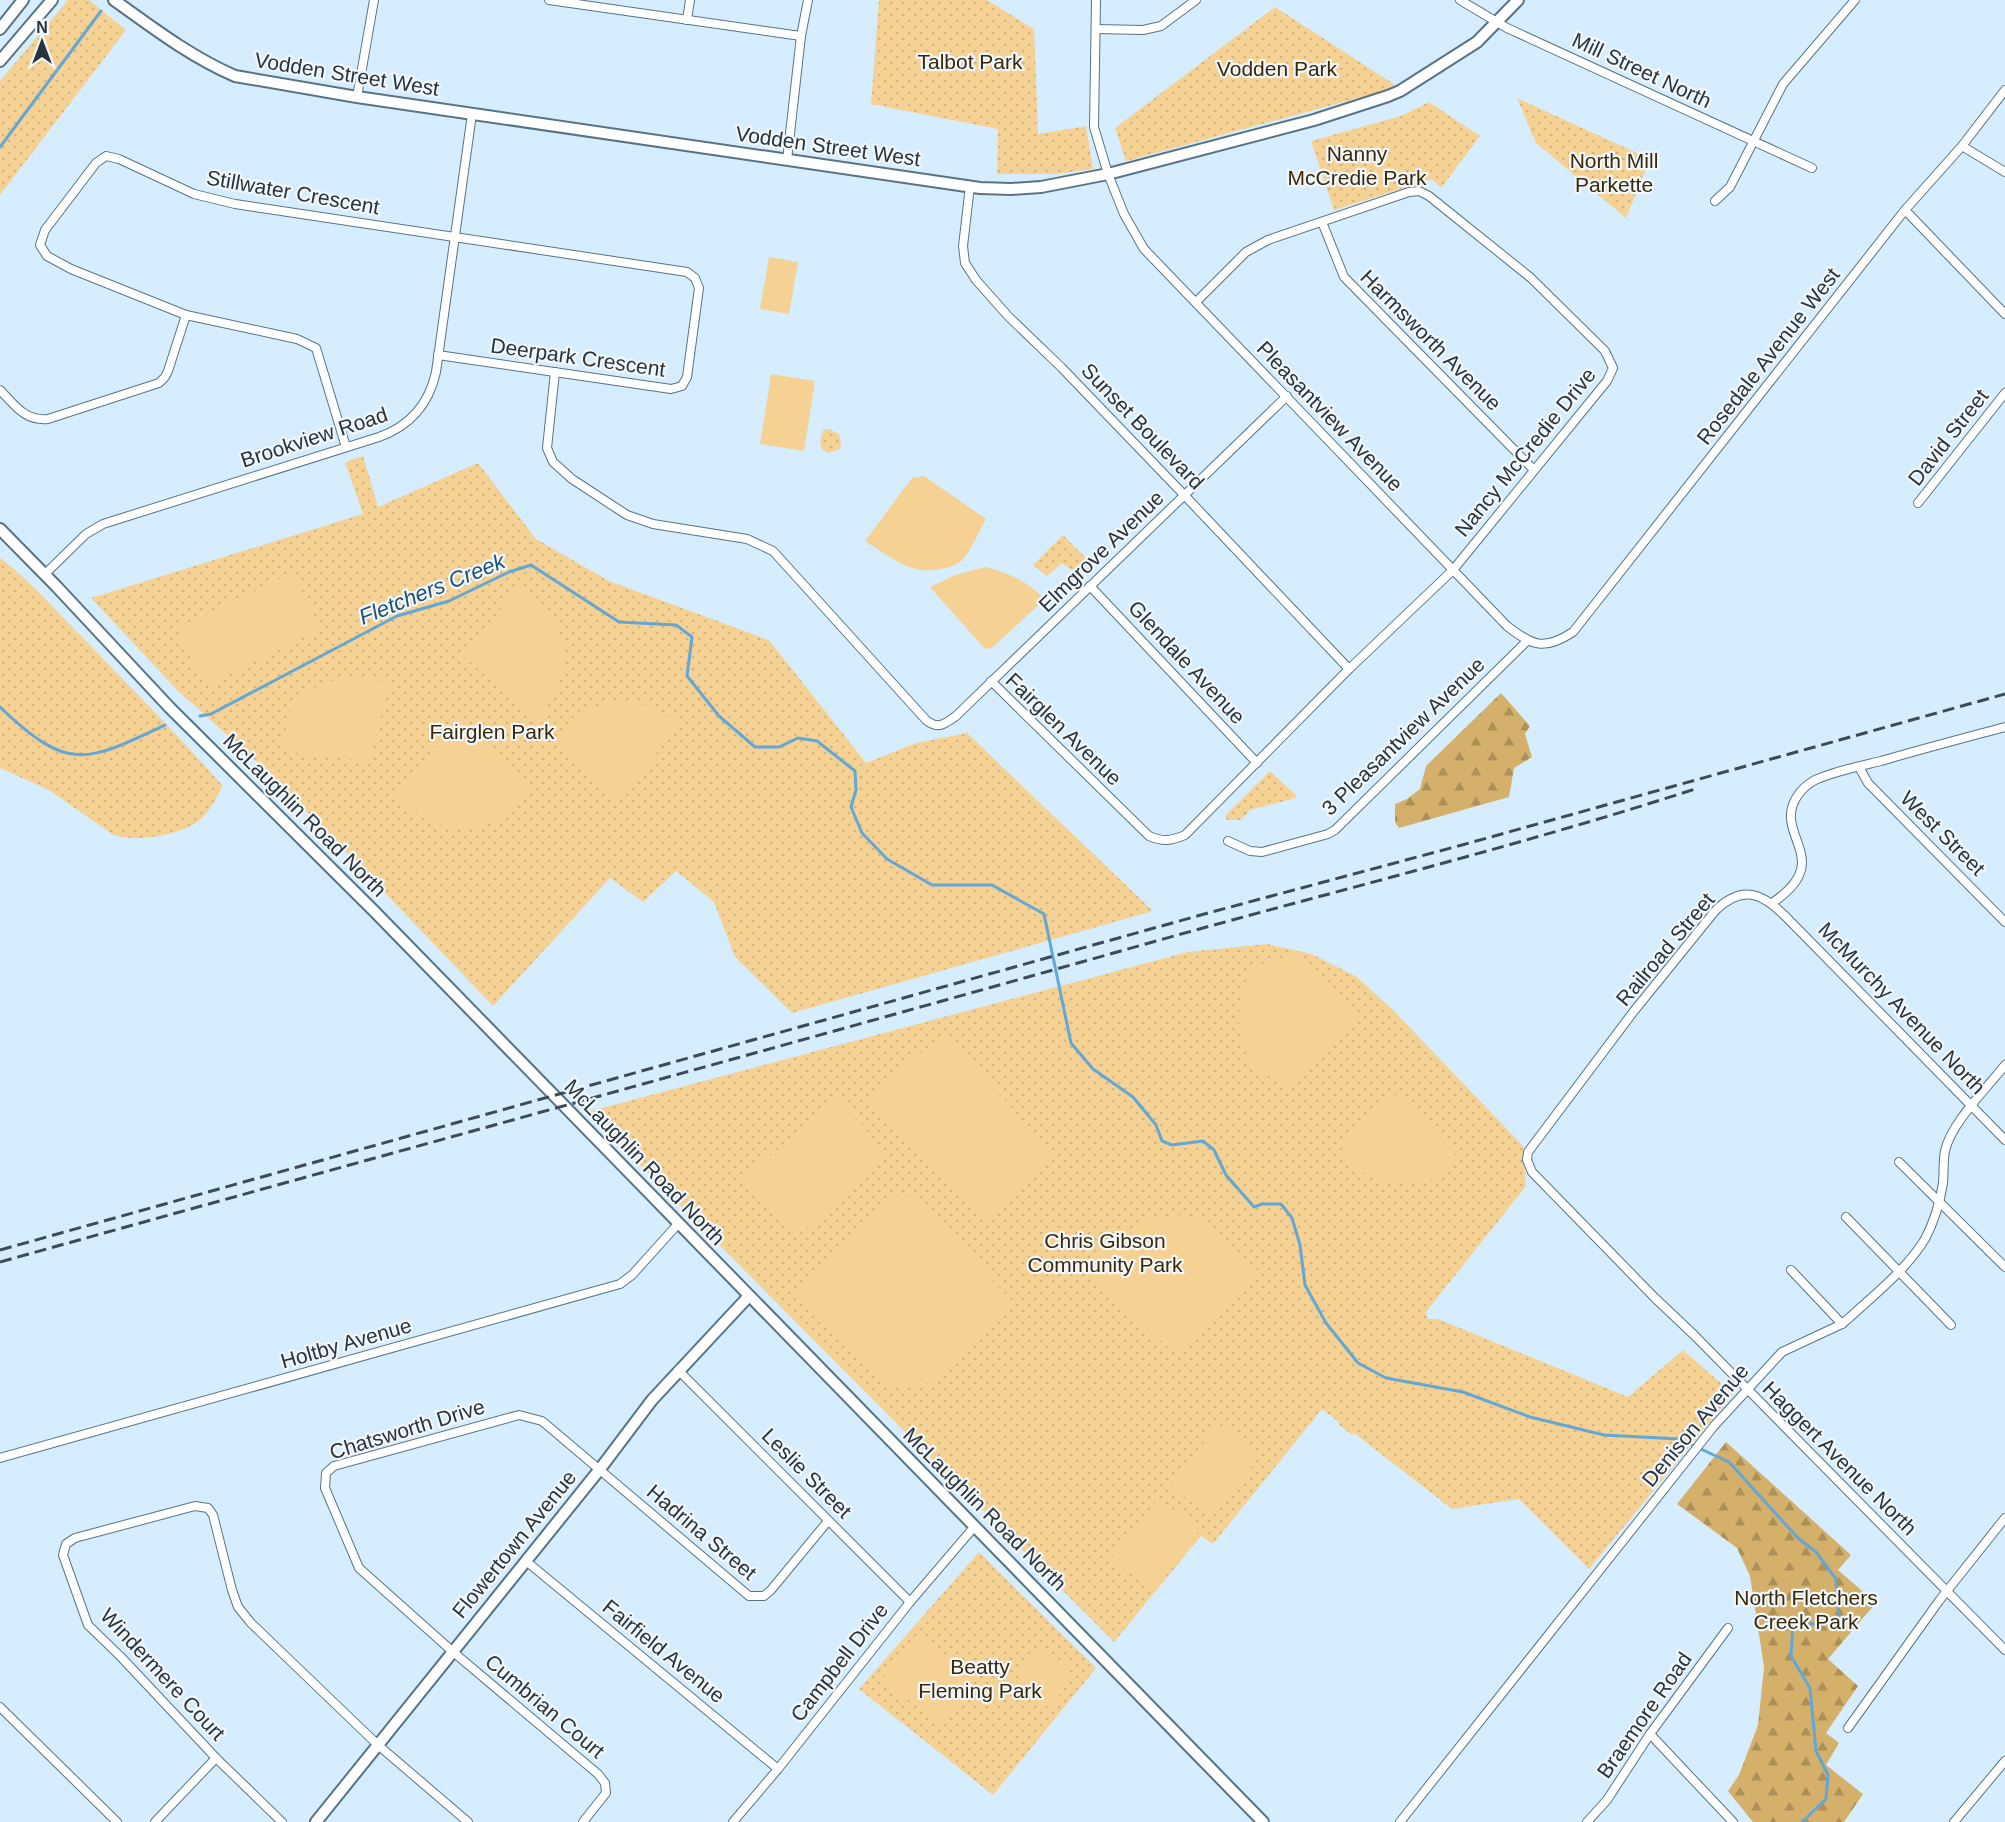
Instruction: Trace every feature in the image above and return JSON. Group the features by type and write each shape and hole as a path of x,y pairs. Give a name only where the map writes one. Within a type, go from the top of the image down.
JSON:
{"street":[{"path":"0,29 23,0"},
{"path":"0,61 52,0"},
{"name":"Vodden Street West","path":"114,0 209,65 235,76 357,97 787,160 970,186 1011,189 1041,187 1108,174 1314,120 1400,91 1477,42 1518,0"},
{"path":"357,97 374,0"},
{"path":"549,0 801,36"},
{"path":"687,20 690,0"},
{"path":"787,160 801,36 808,0"},
{"name":"Pleasantview Avenue","path":"1096,0 1094,122 1108,174 1124,214 1144,249 1507,626 1527,641"},
{"path":"1096,29 1143,30 1161,26 1196,0"},
{"name":"Mill Street North","path":"1460,0 1497,23 1812,168"},
{"path":"1715,201 1730,187 1783,84 1855,0"},
{"name":"Rosedale Avenue West","path":"1527,641 1540,644 1559,641 1573,632 1581,623 1905,210 1962,146 2005,90"},
{"name":"Brookview Road","path":"45,574 86,534 103,524 393,432 412,418 423,406 431,391 472,114"},
{"path":"1962,146 2005,172"},
{"name":"Stillwater Crescent","path":"346,447 316,348 297,339 186,315 71,269 47,256 40,245 45,230 96,163 106,156 119,159 194,194 235,204 455,237"},
{"name":"Sunset Boulevard","path":"970,186 963,246 965,263 976,280 1008,316 1185,496 1349,669"},
{"name":"Nancy McCredie Drive","path":"1196,302 1246,252 1268,240 1409,192 1419,191 1429,196 1531,278 1605,351 1613,368 1607,381 1453,570"},
{"path":"1905,210 2005,315"},
{"name":"Harmsworth Avenue","path":"1322,222 1344,277 1534,470"},
{"name":"Deerpark Crescent","path":"438,355 671,389 682,386 687,377 699,288 695,278 687,272 455,237"},
{"path":"0,390 28,417 38,420 159,383 168,371 186,315"},
{"name":"Fairglen Avenue","path":"555,372 547,448 553,462 572,478 627,515 653,524 747,539 773,551 933,725 943,726 991,681 1149,836 1162,841 1173,840 1185,835 1349,669 1453,570"},
{"name":"David Street","path":"1918,503 2005,393"},
{"name":"Elmgrove Avenue","path":"991,681 1287,396"},
{"name":"McLaughlin Road North","path":"0,529 206,745 374,911 1263,1822"},
{"name":"Glendale Avenue","path":"1090,586 1257,763"},
{"name":"3 Pleasantview Avenue","path":"1228,841 1250,851 1262,852 1328,834 1335,830 1527,641"},
{"path":"1772,903 1787,893 1796,883 1802,868 1802,849 1791,819 1796,798 1813,782 2005,727"},
{"name":"West Street","path":"1859,767 1868,783 2005,922"},
{"name":"Railroad Street","path":"1527,1160 1528,1152 1634,1011 1715,911 1725,901 1738,897 1757,895 1772,903"},
{"name":"McMurchy Avenue North","path":"1772,903 2005,1140"},
{"name":"Denison Avenue","path":"1400,1822 1705,1438 1746,1390 1782,1352 1842,1324 1915,1254 1926,1237 1939,1202 1945,1151 1950,1137 1958,1122 2005,1065"},
{"name":"Haggert Avenue North","path":"1527,1160 1532,1172 2005,1650"},
{"path":"1899,1162 2005,1267"},
{"path":"1846,1217 1951,1325"},
{"name":"Holtby Avenue","path":"0,1458 620,1284 632,1275 678,1224"},
{"path":"1791,1270 1842,1324"},
{"name":"Flowertown Avenue","path":"316,1822 600,1469 652,1400 748,1296"},
{"name":"Leslie Street","path":"678,1370 910,1602"},
{"name":"Chatsworth Drive","path":"452,1651 359,1568 325,1488 326,1473 334,1466 519,1415 542,1421 600,1469"},
{"name":"Hadrina Street","path":"600,1469 749,1596 764,1596 771,1590 828,1521"},
{"name":"Windermere Court","path":"282,1822 216,1758 88,1625 63,1555 66,1544 75,1538 195,1506 208,1508 213,1515 238,1607 251,1623 378,1745"},
{"path":"1848,1728 1947,1592 2005,1518"},
{"name":"Campbell Drive","path":"733,1822 778,1769 910,1602 975,1526"},
{"name":"Fairfield Avenue","path":"526,1561 778,1769"},
{"name":"Braemore Road","path":"1587,1822 1607,1800 1650,1734 1728,1628"},
{"name":"Cumbrian Court","path":"452,1651 598,1774 605,1783 606,1793 583,1822"},
{"path":"0,1707 117,1822"},
{"path":"1650,1734 1733,1822"},
{"path":"378,1745 468,1822"},
{"path":"155,1822 216,1758"},
{"path":"1954,1822 2005,1761"}],"green space":[{"path":"68,0 89,0 126,30 0,195 0,81"},
{"name":"Talbot Park","path":"879,0 987,0 1034,29 1038,134 1086,126 1093,169 1054,174 997,174 998,129 871,104"},
{"name":"Vodden Park","path":"1275,7 1395,85 1380,92 1126,161 1115,128"},
{"name":"North Mill Parkette","path":"1517,98 1650,159 1626,218 1536,143"},
{"name":"Nanny McCredie Park","path":"1429,102 1480,136 1441,188 1432,179 1334,210 1311,141 1401,116"},
{"path":"769,257 798,262 789,314 760,309"},
{"path":"771,374 815,381 804,451 760,444"},
{"path":"829,429 839,434 841,443 840,449 828,453 822,449 820,443 823,430"},
{"name":"Fairglen Park","path":"363,456 378,507 478,463 536,539 609,581 769,640 866,763 916,743 967,733 1153,911 792,1013 735,957 714,902 676,871 643,902 610,878 493,1006 276,779 177,690 91,598 363,514 345,462"},
{"path":"924,476 986,519 962,560 944,569 920,570 910,567 865,541 912,478"},
{"path":"1063,535 1085,557 1085,560 1075,570 1071,570 1062,563 1047,576 1033,565"},
{"path":"0,558 43,596 223,786 202,818 172,833 145,838 121,837 112,834 49,790 0,768"},
{"path":"986,567 1018,579 1045,599 992,648 985,649 930,587 955,575"},
{"path":"293,572 321,629 205,686 177,629"},
{"path":"519,589 550,617 559,633 562,646 563,659 558,684 539,720 463,656 464,651"},
{"path":"352,676 390,682 370,758 365,761 281,751 290,712 296,700 306,692 322,685"},
{"path":"1501,693 1530,726 1525,734 1532,757 1514,768 1509,797 1399,828 1395,822 1395,804 1407,799 1420,789 1426,766"},
{"path":"630,701 654,707 679,723 623,799 616,799 557,738 578,712"},
{"path":"456,721 461,721 526,788 506,812 491,823 464,828 437,824 420,816 396,795"},
{"path":"1270,771 1296,795 1296,798 1250,810 1241,820 1227,820 1225,816"},
{"name":"Chris Gibson Community Park","path":"1267,944 1312,954 1357,977 1394,1011 1523,1146 1526,1186 1426,1312 1428,1319 1438,1319 1628,1397 1683,1350 1733,1394 1589,1569 1519,1499 1452,1509 1354,1433 1352,1435 1322,1409 1213,1544 1201,1536 1114,1642 587,1112 1188,952"},
{"path":"1298,954 1357,1015 1358,1022 1288,1086 1264,1073 1254,1063 1242,1043 1239,1020 1242,994 1252,973 1263,964"},
{"path":"944,1034 1056,1157 986,1223 868,1097"},
{"path":"1394,1095 1399,1095 1456,1156 1437,1176 1417,1183 1382,1180 1361,1171 1345,1154 1339,1141"},
{"path":"836,1097 888,1155 796,1237 744,1179"},
{"path":"897,1196 916,1197 1014,1303 931,1382 906,1388 890,1386 869,1370 793,1296"},
{"path":"1179,1215 1205,1223 1260,1272 1177,1352 1172,1351 1082,1269 1118,1237 1153,1217"},
{"path":"1218,1423 1260,1455 1212,1517 1171,1487"},
{"name":"North Fletchers Creek Park","path":"1726,1442 1851,1555 1838,1570 1876,1603 1828,1659 1858,1686 1826,1733 1839,1743 1826,1765 1863,1794 1844,1822 1753,1822 1728,1791 1739,1775 1758,1725 1764,1667 1750,1576 1737,1548 1677,1504"},
{"path":"1158,1499 1200,1529 1154,1592 1111,1559"},
{"name":"Beatty Fleming Park","path":"979,1552 1096,1668 993,1795 859,1689"},
{"path":"915,1636 976,1680 943,1725 882,1681"},
{"path":"1040,1647 1069,1667 1071,1679 1050,1707 1028,1697 1019,1681 1022,1663 1029,1654"}],"waterway":[{"path":"0,147 101,11"},
{"path":"200,716 211,714 397,616 449,601 509,572 531,565 619,622 676,625 692,637 687,676 719,716 755,747 779,747 798,738 817,741 855,771 856,790 851,807 862,833 887,859 932,885 992,885 1044,914 1071,1043 1093,1069 1133,1097 1156,1125 1162,1141 1172,1145 1203,1141 1214,1150 1226,1175 1254,1207 1262,1204 1281,1204 1292,1218 1300,1245 1305,1285 1326,1323 1358,1363 1386,1378 1463,1392 1530,1417 1604,1435 1679,1439 1729,1462 1798,1538 1816,1552 1836,1579 1839,1617 1827,1623 1793,1625 1791,1656 1810,1688 1816,1751 1828,1775 1826,1799 1802,1822"},
{"name":"Fletchers Creek","path":"0,707 43,743 78,755 96,753 115,747 165,725"}],"railway":[{"path":"0,1250 1208,913 2005,694"},
{"path":"0,1262 1489,851 1695,789"}]}
